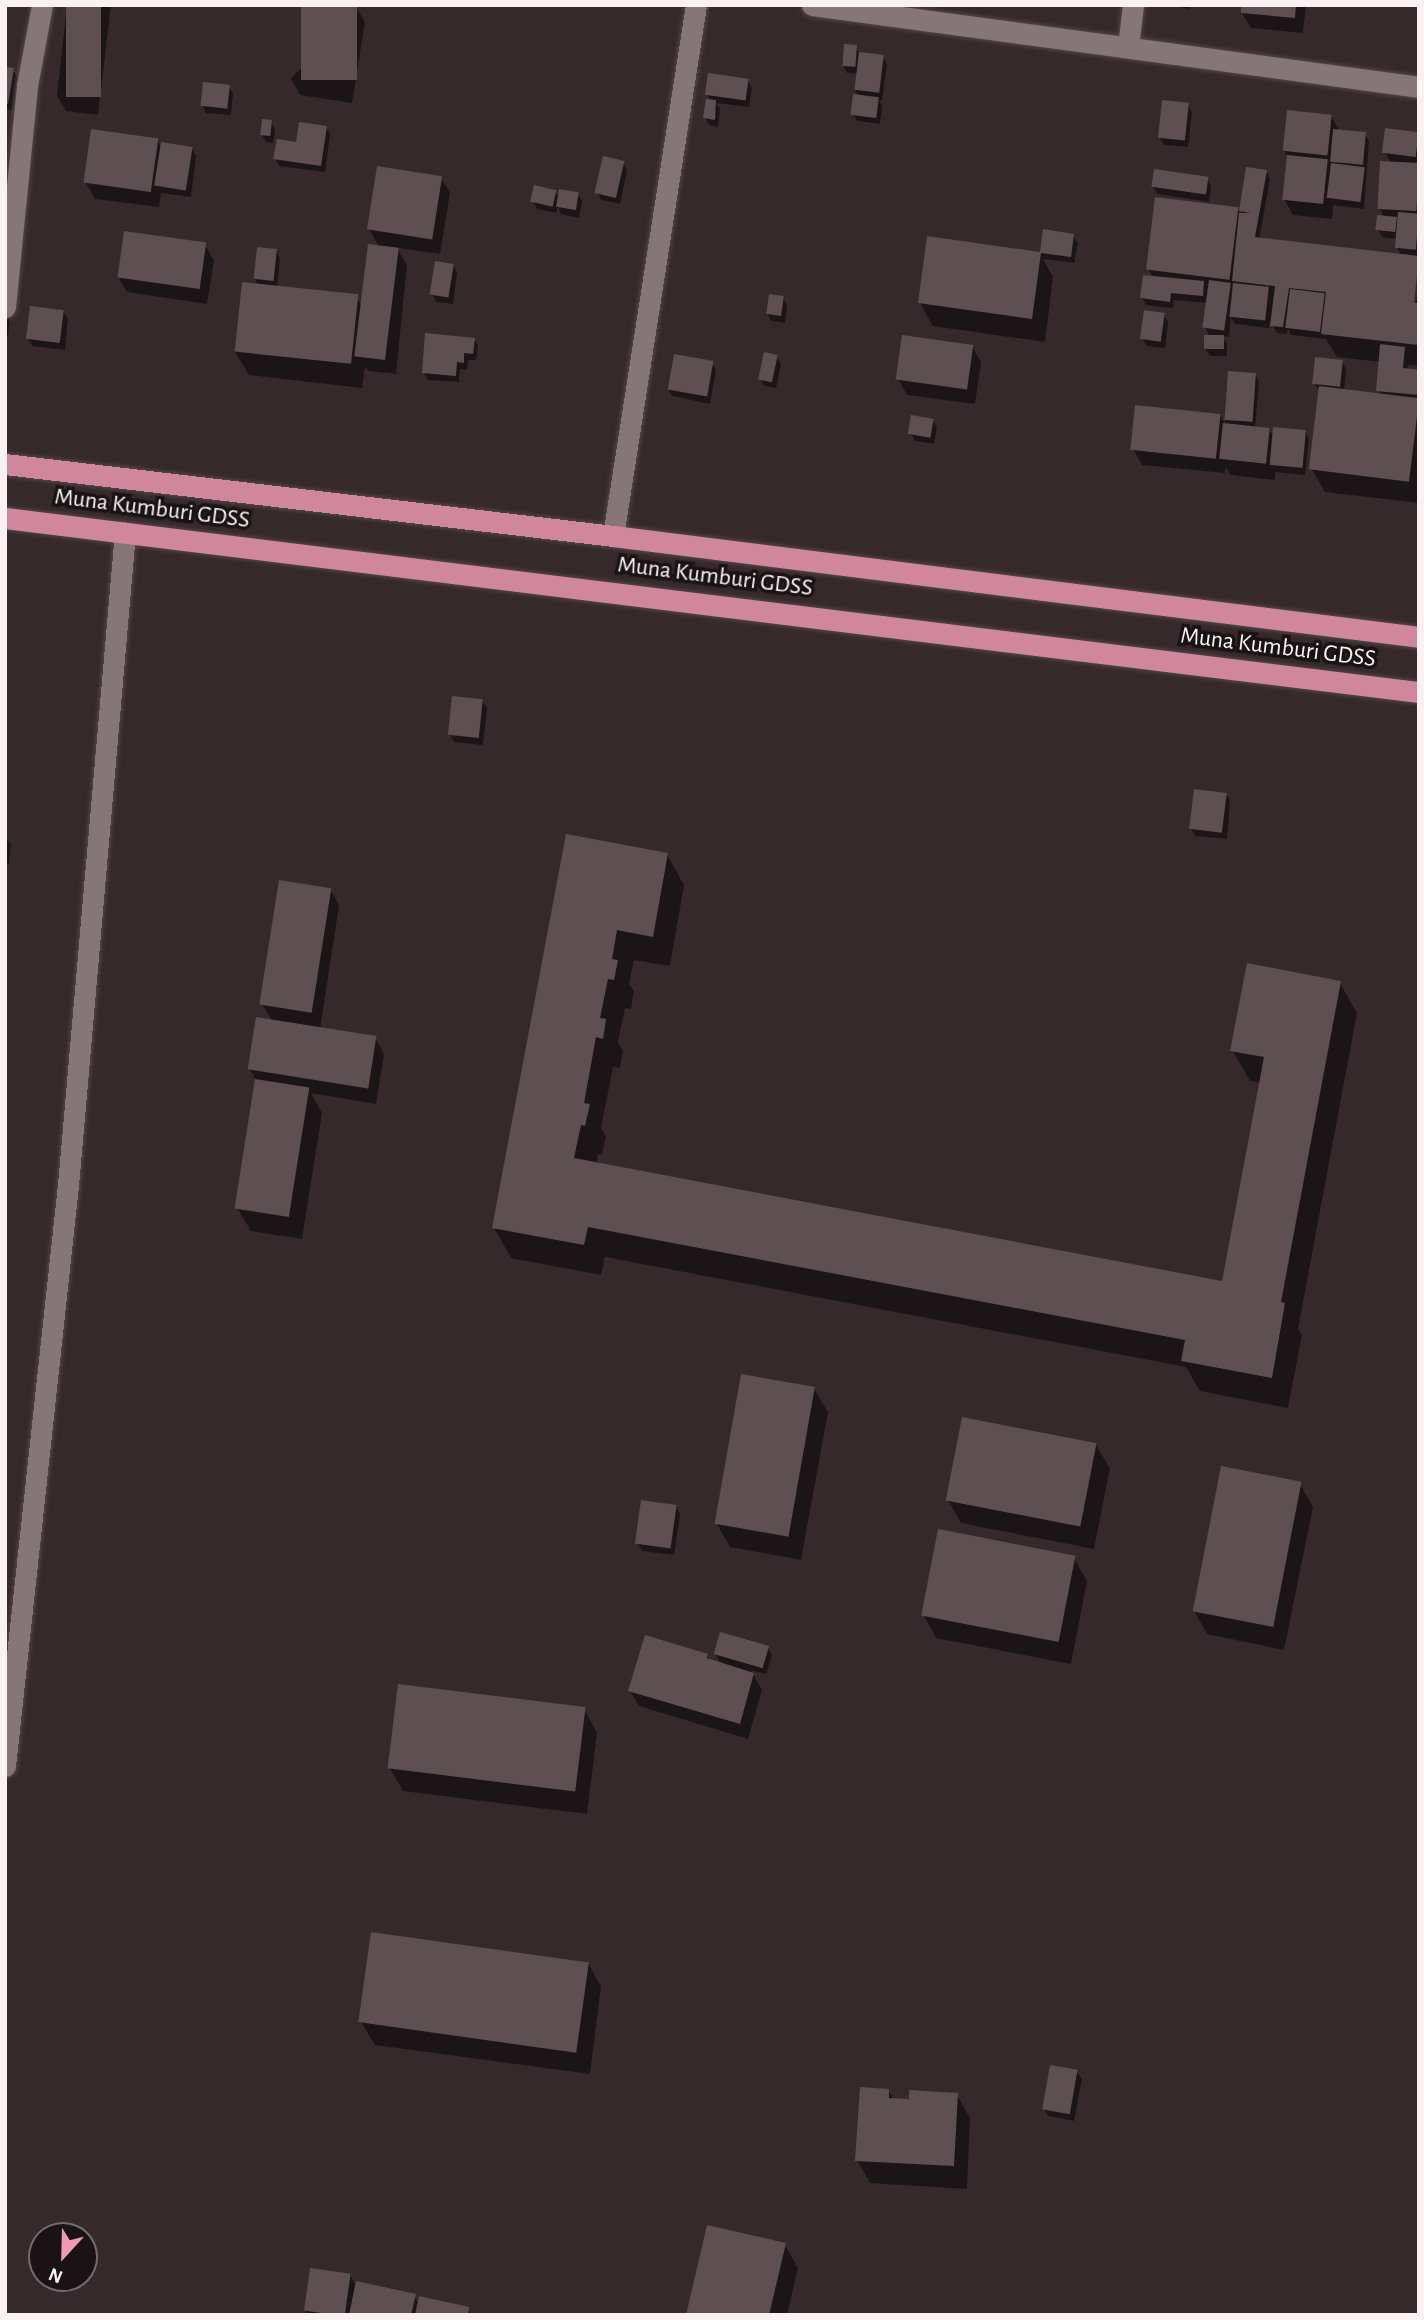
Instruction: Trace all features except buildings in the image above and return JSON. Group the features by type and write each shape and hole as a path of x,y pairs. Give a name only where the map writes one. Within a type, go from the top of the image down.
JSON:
{"highway":[{"name":"Muna Kumburi GDSS","path":"5,464 613,536 1419,637"},
{"name":"Muna Kumburi GDSS","path":"5,518 1419,692"}],"street":[{"path":"5,307 27,86 42,5"},
{"path":"613,536 696,5"},
{"path":"812,5 1419,87"},
{"path":"1128,47 1133,5"},
{"path":"5,1766 68,1185 125,532"}]}
